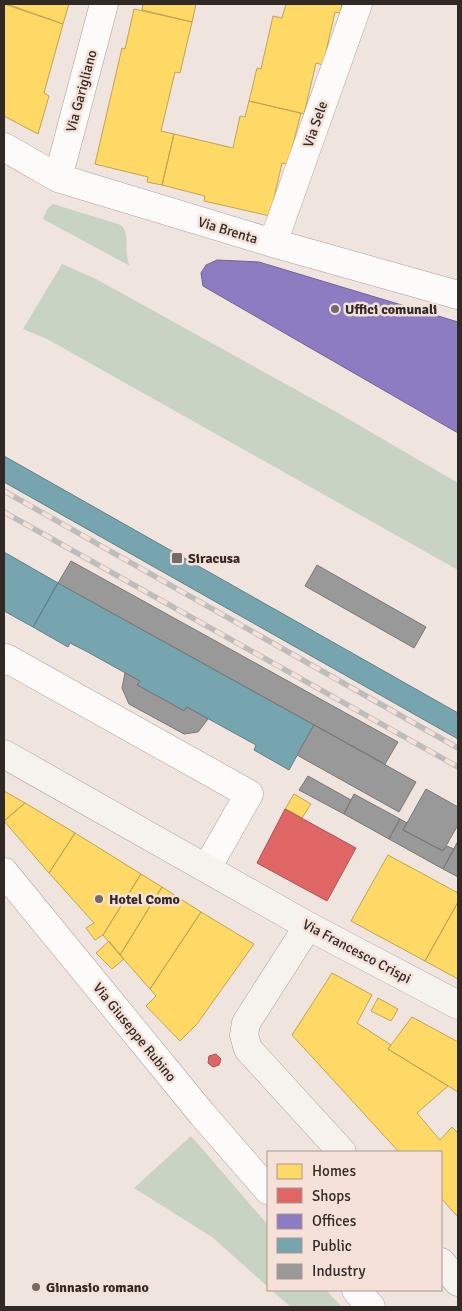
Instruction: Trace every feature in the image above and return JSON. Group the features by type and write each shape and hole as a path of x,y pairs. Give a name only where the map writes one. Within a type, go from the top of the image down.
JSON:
{"main road":[{"name":"Via Francesco Crispi","path":"4,754 308,926 458,1005"},
{"path":"308,926 246,1023 244,1035 248,1049 341,1151"},
{"path":"442,1263 458,1282"}],"street":[{"name":"Via Garigliano","path":"58,178 104,4"},
{"name":"Via Sele","path":"273,244 358,4"},
{"name":"Via Brenta","path":"4,147 58,178 273,244 458,295"},
{"path":"4,661 6,658 248,794 207,868"},
{"name":"Via Giuseppe Rubino","path":"4,872 202,1114 267,1189"},
{"path":"357,1291 371,1307"}],"green space":[{"path":"53,204 121,225 126,234 130,266 43,219 47,209"},
{"path":"62,264 96,279 338,413 458,483 458,570 47,339 23,329"},
{"path":"191,1136 267,1224 267,1286 212,1237 134,1188"},
{"path":"272,1291 327,1291 342,1307 291,1307"}],"building: Homes":[{"path":"4,4 63,24 44,93 49,96 38,134 4,116"},
{"path":"7,4 69,4 63,24"},
{"path":"143,4 196,4 192,22 142,10"},
{"path":"286,4 342,4 340,13 335,12 323,65 316,63 304,114 249,101 257,68 261,69 273,16 282,18"},
{"path":"134,9 192,22 180,73 175,72 161,131 174,134 162,185 147,182 148,177 95,164 122,48 125,49"},
{"path":"249,101 301,113 288,164 282,163 270,216 204,201 205,196 162,185 174,134 233,148 240,116 245,117"},
{"path":"4,791 25,803 4,821"},
{"path":"294,794 311,804 302,818 285,809"},
{"path":"25,803 75,833 49,873 4,821"},
{"name":"Hotel Como","path":"75,833 141,874 103,935 95,940 86,928 94,923 49,873"},
{"path":"388,855 458,893 458,902 425,961 351,921"},
{"path":"141,874 162,887 120,955 103,935"},
{"path":"162,887 201,912 150,989 120,955"},
{"path":"458,902 458,979 425,961"},
{"path":"201,912 254,944 197,1024 180,1041 146,1006 156,996 150,989"},
{"path":"109,941 124,959 112,969 96,953"},
{"path":"332,973 372,995 357,1023 391,1045 388,1049 448,1086 417,1113 440,1140 452,1127 458,1133 458,1217 442,1199 442,1151 398,1151 292,1035"},
{"path":"378,998 398,1009 391,1021 371,1011"},
{"path":"412,1017 458,1042 458,1092 388,1049"}],"building: Shops":[{"path":"285,809 356,848 327,901 257,863"},
{"path":"216,1054 221,1059 219,1065 213,1067 208,1063 209,1056"}],"building: Offices":[{"path":"217,260 259,262 458,322 458,433 203,286 201,273 206,265"}],"building: Public":[{"path":"4,456 458,713 458,739 4,482"},
{"path":"4,552 58,583 33,627 4,611"},
{"path":"58,583 314,725 289,770 254,750 256,745 187,707 184,711 137,685 140,681 84,650 70,643 68,647 33,627"}],"building: Industry":[{"path":"71,561 398,742 385,764 58,583"},
{"path":"317,565 426,627 414,648 305,586"},
{"path":"125,673 140,681 137,685 184,711 187,707 208,719 198,732 184,734 129,704 122,688"},
{"path":"314,725 416,782 399,812 297,755"},
{"path":"308,776 351,800 344,814 299,790"},
{"path":"426,789 458,807 458,825 443,851 403,830"},
{"path":"354,794 400,819 389,839 344,814"},
{"path":"400,819 407,823 403,830 443,851 447,846 454,849 443,869 389,839"},
{"path":"458,841 458,877 443,869"}],"railway":[{"path":"4,491 458,748"},
{"path":"4,512 458,767"}],"place":[{"name":"Uffici comunali","path":"335,309"},
{"name":"Siracusa","path":"177,558"},
{"name":"Hotel Como","path":"99,899"},
{"name":"Ginnasio romano","path":"36,1287"}]}
